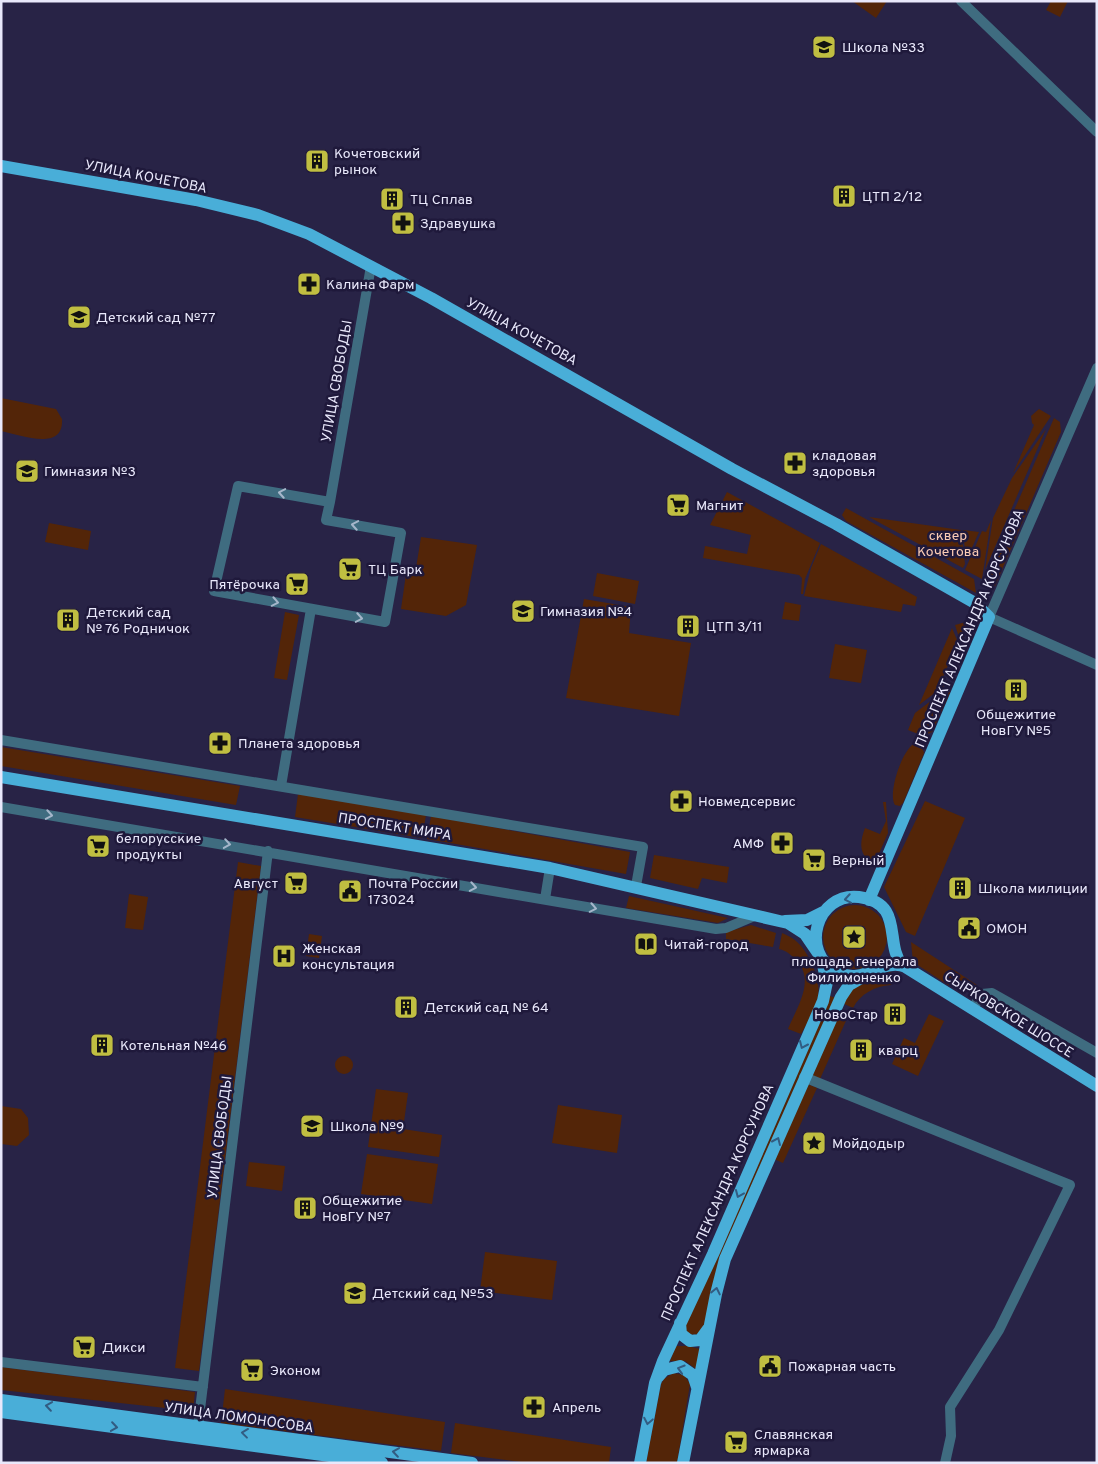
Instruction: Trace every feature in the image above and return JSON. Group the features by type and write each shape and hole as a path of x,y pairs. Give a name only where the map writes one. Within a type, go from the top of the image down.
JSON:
{"main road":[{"name":"УЛИЦА КОЧЕТОВА","path":"1,166 119,185 232,208 309,234 572,376 732,469 957,592 975,603 989,618"},
{"name":"ПРОСПЕКТ АЛЕКСАНДРА КОРСУНОВА","path":"869,900 989,618"},
{"name":"ПРОСПЕКТ МИРА","path":"1,777 550,868 636,886 780,920 794,926 805,934 819,955"},
{"path":"894,931 890,954 871,973 853,976 838,973 819,955 815,939 817,925 828,907 848,898 869,900 886,912 894,931 898,958 906,967"},
{"name":"ПРОСПЕКТ МИРА","path":"780,920 808,920 828,907"},
{"name":"ПРОСПЕКТ АЛЕКСАНДРА КОРСУНОВА","path":"640,1463 656,1379 713,1254 823,1001 827,982 819,955"},
{"path":"683,1463 725,1259 804,1077 845,990 854,981 894,964 906,967"},
{"name":"СЫРКОВСКОЕ ШОССЕ","path":"906,967 1097,1086"},
{"path":"680,1323 681,1334 684,1338 694,1342 704,1337 710,1325"},
{"path":"656,1379 664,1370 680,1366 693,1375 697,1391"},
{"name":"УЛИЦА ЛОМОНОСОВА","path":"1,1400 75,1416 292,1445 472,1463"},
{"name":"УЛИЦА ЛОМОНОСОВА","path":"1,1412 198,1426 382,1463"}],"street":[{"path":"961,1 1097,132"},
{"name":"УЛИЦА СВОБОДЫ","path":"330,502 238,486 214,591 385,622 401,533 326,520 330,502 371,266"},
{"name":"ПРОСПЕКТ АЛЕКСАНДРА КОРСУНОВА","path":"989,618 1097,368"},
{"path":"281,786 311,609"},
{"path":"989,618 1097,665"},
{"path":"1,740 643,847 636,886"},
{"path":"1,807 268,851 716,929 726,928 758,915"},
{"name":"УЛИЦА СВОБОДЫ","path":"198,1426 268,851"},
{"path":"545,899 550,868"},
{"path":"972,1009 982,994 992,993 1097,1053"},
{"path":"804,1077 1070,1185 1000,1330 950,1407 951,1436 945,1463"},
{"path":"1,1362 203,1387"}],"green space":[{"path":"852,1 887,1 876,18"},
{"path":"1051,1 1068,1 1060,17 1046,10"},
{"path":"1,398 56,409 62,419 61,429 56,435 40,439 1,431"},
{"path":"1039,409 1051,416 1013,473 1034,425 1031,416"},
{"path":"1054,418 1060,422 1061,432 995,586 984,580"},
{"path":"1046,429 985,570 993,518 1012,478"},
{"path":"727,492 820,543 805,579 803,594 801,594 802,578 799,575 703,558 705,546 747,554 751,535 710,525"},
{"path":"846,508 974,579 976,593 846,521 842,515"},
{"name":"сквер Кочетова","path":"869,517 961,530 965,564 963,568"},
{"path":"991,520 982,579 965,570 982,531 986,532"},
{"path":"49,523 91,531 88,550 45,542"},
{"path":"963,530 979,532 966,561"},
{"path":"421,537 477,545 466,605 446,616 401,609 407,567 416,568"},
{"path":"821,544 917,597 915,606 903,604 901,612 804,596 811,568"},
{"path":"597,573 639,581 635,604 593,596"},
{"path":"584,599 631,607 629,633 691,643 679,716 566,698"},
{"path":"785,602 801,605 799,621 782,619"},
{"path":"285,612 299,615 287,680 274,678"},
{"path":"966,622 970,624 961,644 955,625"},
{"path":"952,628 960,647 954,662 950,661 942,679 947,681 944,686 919,705"},
{"path":"835,644 867,650 861,683 829,678"},
{"path":"949,687 950,693 932,732 923,736 908,730 915,713"},
{"path":"916,743 921,744 924,753 903,803 900,806 895,805 893,791 898,771 906,752"},
{"path":"1,747 240,786 236,805 1,766"},
{"path":"298,794 426,815 422,838 295,817"},
{"path":"925,801 965,818 915,936 906,932 884,887"},
{"path":"883,802 886,802 888,833 874,865 865,857 861,844 865,828 880,834 886,821"},
{"path":"431,816 630,852 626,874 427,839"},
{"path":"654,855 729,867 727,883 702,878 698,889 650,878"},
{"path":"238,862 261,866 199,1371 175,1368"},
{"path":"129,894 148,897 143,930 125,928"},
{"path":"629,896 728,918 718,923 626,908"},
{"path":"855,905 867,907 878,914 885,925 887,937 885,949 878,960 867,967 855,969 843,967 832,960 825,949 823,937 825,925 832,914 843,907"},
{"path":"751,925 776,933 773,947 726,939 726,932"},
{"path":"782,933 795,940 804,949 817,980 818,998 801,1034 788,1029 803,994 804,976 802,968 796,960 788,953 779,949"},
{"path":"309,934 322,936 319,958 306,956"},
{"path":"911,942 977,985 948,985 913,962"},
{"path":"890,972 897,976 891,985 879,987 864,995 853,1008 842,1003 850,989"},
{"path":"830,996 836,998 717,1268 703,1331 701,1334 687,1335 684,1324"},
{"path":"840,1010 849,1014 820,1079 811,1075"},
{"path":"929,1014 944,1021 918,1076 892,1064 904,1038 915,1043"},
{"path":"344,1056 352,1061 353,1065 348,1073 344,1074 336,1069 335,1065 340,1057"},
{"path":"808,1084 817,1088 783,1163 774,1159"},
{"path":"376,1089 408,1093 403,1129 442,1135 439,1157 368,1147"},
{"path":"558,1105 622,1115 617,1153 552,1143"},
{"path":"1,1106 21,1109 28,1118 29,1135 17,1146 1,1144"},
{"path":"367,1154 438,1164 432,1204 361,1194"},
{"path":"249,1162 285,1166 282,1191 246,1186"},
{"path":"485,1252 557,1261 552,1300 480,1291"},
{"path":"676,1346 700,1349 696,1369 685,1361 670,1361"},
{"path":"1,1367 195,1392 193,1411 1,1390"},
{"path":"673,1373 684,1375 690,1384 677,1463 646,1463 661,1384 664,1379"},
{"path":"225,1389 445,1422 441,1451 221,1423"},
{"path":"455,1423 611,1447 609,1463 530,1463 451,1453"}],"place":[{"name":"Школа №33","path":"824,47"},
{"name":"Кочетовский рынок","path":"317,161"},
{"name":"ЦТП 2/12","path":"844,196"},
{"name":"ТЦ Сплав","path":"392,199"},
{"name":"Здравушка","path":"403,223"},
{"name":"Калина Фарм","path":"309,284"},
{"name":"Детский сад №77","path":"79,317"},
{"name":"кладовая здоровья","path":"795,463"},
{"name":"Гимназия №3","path":"27,471"},
{"name":"Магнит","path":"678,505"},
{"name":"ТЦ Барк","path":"350,569"},
{"name":"Пятёрочка","path":"297,584"},
{"name":"Гимназия №4","path":"523,611"},
{"name":"Детский сад № 76 Родничок","path":"68,620"},
{"name":"ЦТП 3/11","path":"688,626"},
{"name":"Общежитие НовГУ №5","path":"1016,690"},
{"name":"Планета здоровья","path":"220,743"},
{"name":"Новмедсервис","path":"681,801"},
{"name":"АМФ","path":"782,843"},
{"name":"белорусские продукты","path":"98,846"},
{"name":"Верный","path":"814,860"},
{"name":"Август","path":"296,883"},
{"name":"Школа милиции","path":"960,888"},
{"name":"Почта России 173024","path":"350,891"},
{"name":"ОМОН","path":"969,928"},
{"name":"площадь генерала Филимоненко","path":"854,937"},
{"name":"Читай-город","path":"646,944"},
{"name":"Женская консультация","path":"284,956"},
{"name":"Детский сад № 64","path":"406,1007"},
{"name":"НовоСтар","path":"895,1014"},
{"name":"Котельная №46","path":"102,1045"},
{"name":"кварц","path":"861,1050"},
{"name":"Школа №9","path":"312,1126"},
{"name":"Мойдодыр","path":"814,1143"},
{"name":"Общежитие НовГУ №7","path":"305,1208"},
{"name":"Детский сад №53","path":"355,1293"},
{"name":"Дикси","path":"84,1347"},
{"name":"Пожарная часть","path":"770,1366"},
{"name":"Эконом","path":"252,1370"},
{"name":"Апрель","path":"534,1407"},
{"name":"Славянская ярмарка","path":"736,1442"}]}
